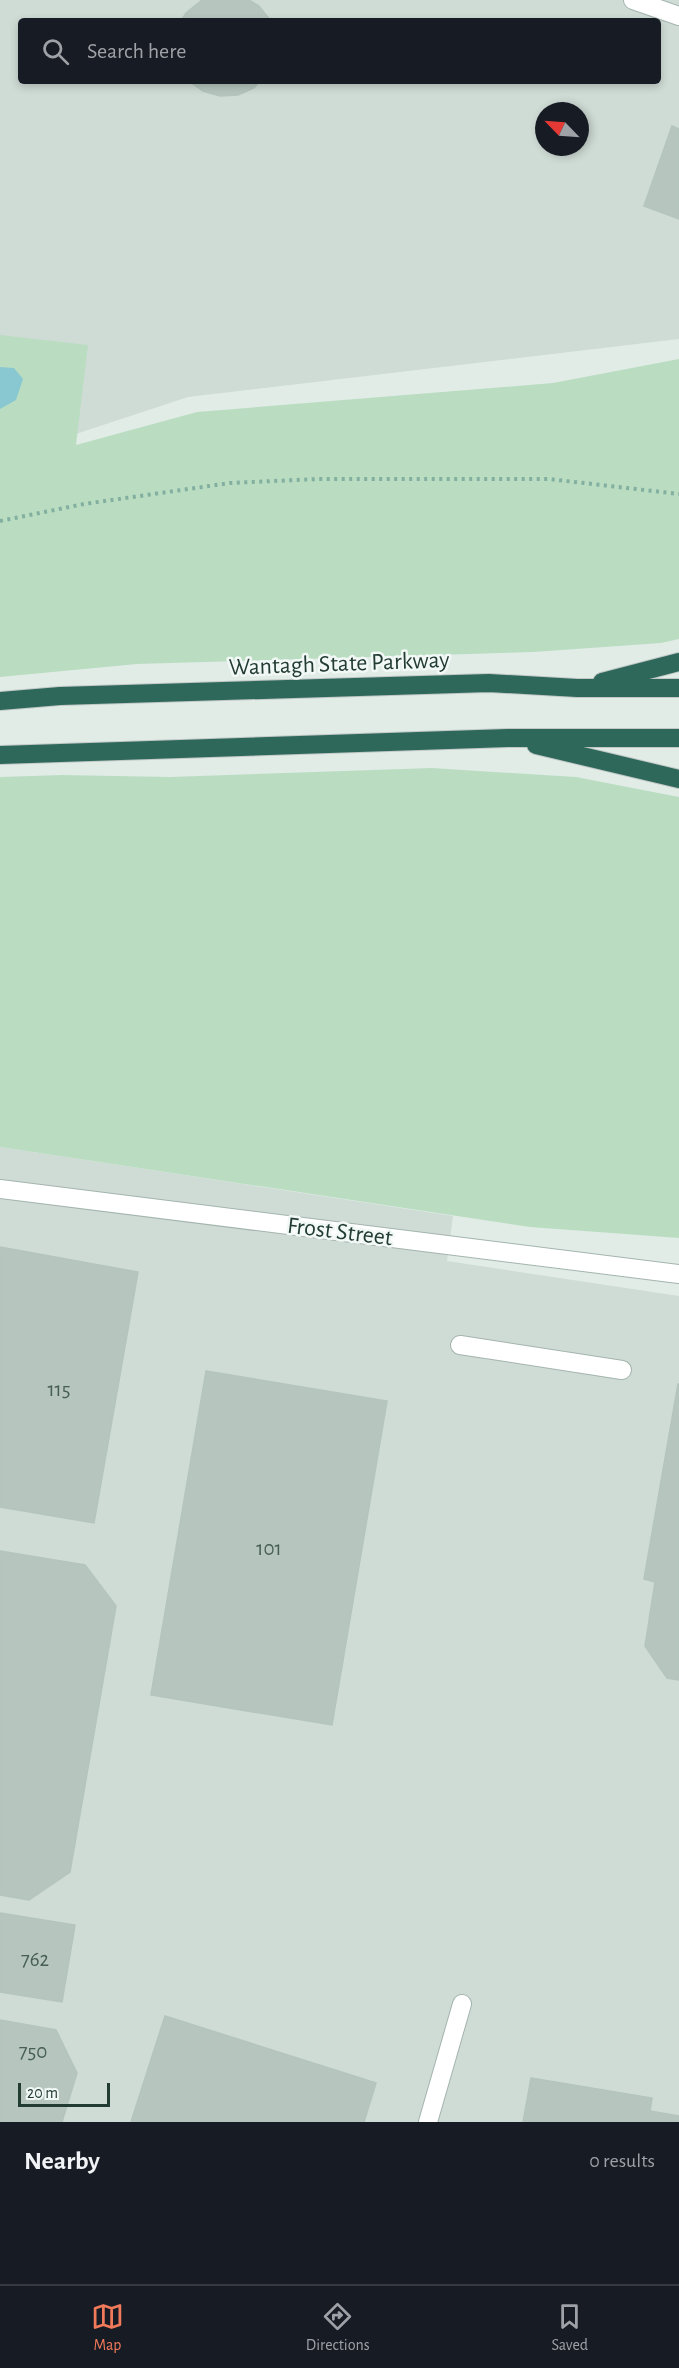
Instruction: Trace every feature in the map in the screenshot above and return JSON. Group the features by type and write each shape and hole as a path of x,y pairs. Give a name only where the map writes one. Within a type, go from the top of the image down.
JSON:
{"highway":[{"path":"577,688 679,662"},
{"name":"Wantagh State Parkway","path":"0,701 60,696 489,683 577,688 679,688"},
{"path":"508,738 679,779"},
{"path":"0,755 508,738 679,738"}],"street":[{"path":"633,0 679,16"},
{"name":"Frost Street","path":"0,1189 679,1274"},
{"path":"460,1345 622,1370"},
{"path":"428,2122 462,2004"}],"path":[{"path":"0,521 84,504 219,485 318,479 549,479 679,494"}],"shaded area":[{"path":"0,0 679,0 679,339 188,397 0,459"},
{"path":"0,1147 453,1216 447,1261 679,1296 679,2122 0,2122"}],"green space":[{"path":"0,335 88,345 76,445 197,412 553,383 679,359 679,639 661,643 534,652 137,664 0,677"},
{"path":"432,768 576,777 679,797 679,1238 530,1227 0,1147 0,777 62,775 170,777"}],"water":[{"path":"0,367 14,368 23,379 16,400 0,409"}],"building":[{"path":"202,0 249,0 259,6 269,18 183,18"},
{"path":"193,84 257,84 238,95 220,96 203,91"},
{"path":"672,126 679,129 679,219 644,206"},
{"path":"0,1247 138,1272 94,1523 0,1507"},
{"path":"206,1371 387,1401 332,1725 151,1695"},
{"path":"678,1384 679,1680 667,1678 645,1646 655,1582 644,1579"},
{"path":"0,1551 85,1565 116,1606 70,1872 29,1900 0,1895"},
{"path":"0,1913 75,1925 62,2002 0,1992"},
{"path":"165,2016 376,2083 364,2122 131,2122"},
{"path":"0,2020 56,2030 77,2073 62,2122 0,2122"},
{"path":"531,2078 652,2098 650,2111 679,2116 679,2122 523,2122"}]}
